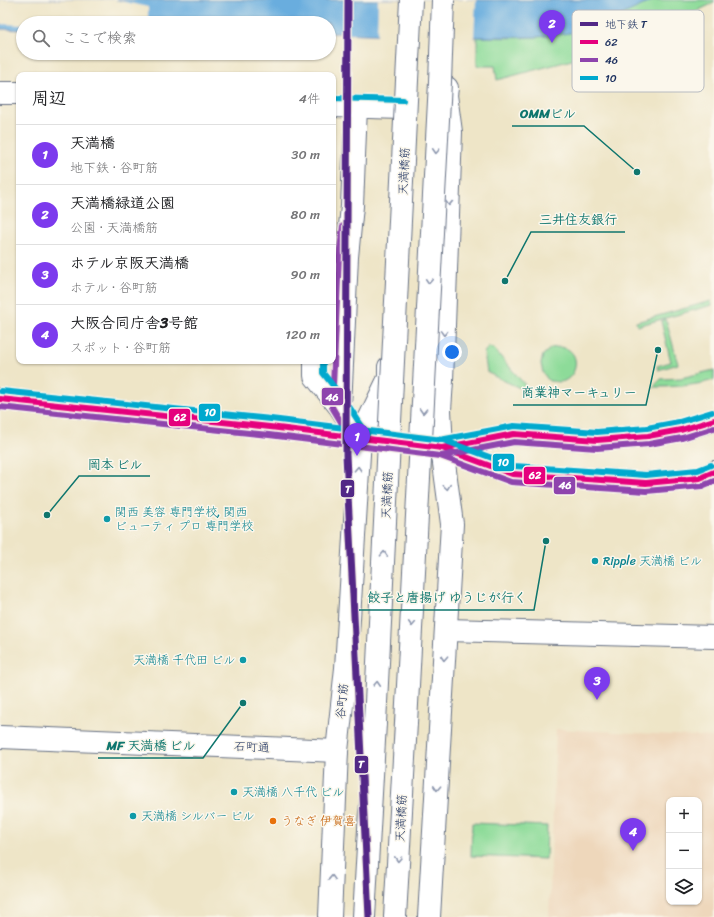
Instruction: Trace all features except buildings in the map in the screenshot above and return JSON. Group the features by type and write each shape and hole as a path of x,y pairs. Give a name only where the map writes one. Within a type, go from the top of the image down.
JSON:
{"main road":[{"name":"天満橋筋","path":"360,438 389,378 407,0"},
{"name":"天満橋筋","path":"364,917 412,0"},
{"name":"天満橋筋","path":"395,917 440,82 443,0"},
{"path":"429,917 452,524 442,448 440,410 451,132 446,95 450,0"},
{"path":"0,93 16,93"},
{"path":"336,106 403,108"},
{"path":"340,407 347,258 352,206 356,106"},
{"path":"315,364 315,376 340,407 360,438"},
{"path":"0,399 442,448 512,474 646,483 700,478 714,472"},
{"path":"442,448 514,434 597,440 648,436 681,430 714,420"},
{"name":"谷町筋","path":"330,917 337,751 346,668 360,438"},
{"path":"446,630 714,638"},
{"name":"石町通","path":"0,737 337,751"}],"shaded area":[{"path":"556,729 714,737 714,917 549,917"}],"green space":[{"path":"654,0 714,0 714,3 699,10 631,10"},
{"path":"572,32 572,60 497,80 495,66 477,66 477,37 512,38"},
{"path":"711,301 712,305 637,326 636,322"},
{"path":"666,319 678,364 658,370 657,366 671,362 661,321"},
{"path":"489,347 494,349 525,385 522,389 487,372 484,352"},
{"path":"560,347 568,349 575,358 574,371 568,379 562,382 549,381 543,373 541,364 543,355 551,348"},
{"path":"714,370 714,380 684,386 653,387 661,379 681,378"},
{"path":"472,823 547,826 546,859 471,856"}],"water":[{"path":"0,0 654,0 632,10 572,10 572,32 537,37 336,33 336,16 16,16 16,30 0,29"}],"pier":[{"path":"0,0 115,0 148,7 148,16 16,16 16,25 0,24"},
{"path":"378,0 476,0 474,39 377,36"}],"metro line":[{"name":"T","path":"348,0 346,455 369,917"}],"transit line":[{"name":"10","path":"336,98 403,100"},
{"name":"46","path":"336,321 339,257 343,226"},
{"name":"10","path":"323,364 323,373 346,402 367,434"},
{"name":"46","path":"334,364 332,407 353,442"},
{"name":"10","path":"1,391 271,419 443,440 514,466 646,475 698,470 711,465"},
{"name":"62","path":"0,399 270,427 442,448 512,474 646,483 700,478 714,472"},
{"name":"46","path":"0,407 269,435 440,456 511,482 646,491 702,486 714,481"},
{"name":"10","path":"440,440 514,426 597,432 647,428 679,422 712,412"},
{"name":"62","path":"442,448 514,434 597,440 648,436 681,430 714,420"},
{"name":"46","path":"441,456 514,442 597,448 649,444 682,438 714,428"}],"place":[{"name":"天満橋緑道公園","path":"552,43"},
{"name":"OMMビル","path":"637,172"},
{"name":"三井住友銀行","path":"505,281"},
{"name":"商業神マーキュリー","path":"658,350"},
{"name":"天満橋","path":"357,456"},
{"name":"岡本 ビル","path":"47,515"},
{"name":"関西 美容 専門学校, 関西 ビューティ プロ 専門学校","path":"107,519"},
{"name":"餃子と唐揚げ ゆうじが行く","path":"546,541"},
{"name":"Ripple 天満橋 ビル","path":"595,561"},
{"name":"天満橋 千代田 ビル","path":"243,660"},
{"name":"ホテル京阪天満橋","path":"597,700"},
{"name":"MF 天満橋 ビル","path":"243,703"},
{"name":"天満橋 八千代 ビル","path":"234,792"},
{"name":"天満橋 シルバー ビル","path":"133,816"},
{"name":"うなぎ 伊賀喜","path":"273,821"},
{"name":"大阪合同庁舎3号館","path":"633,851"}]}
